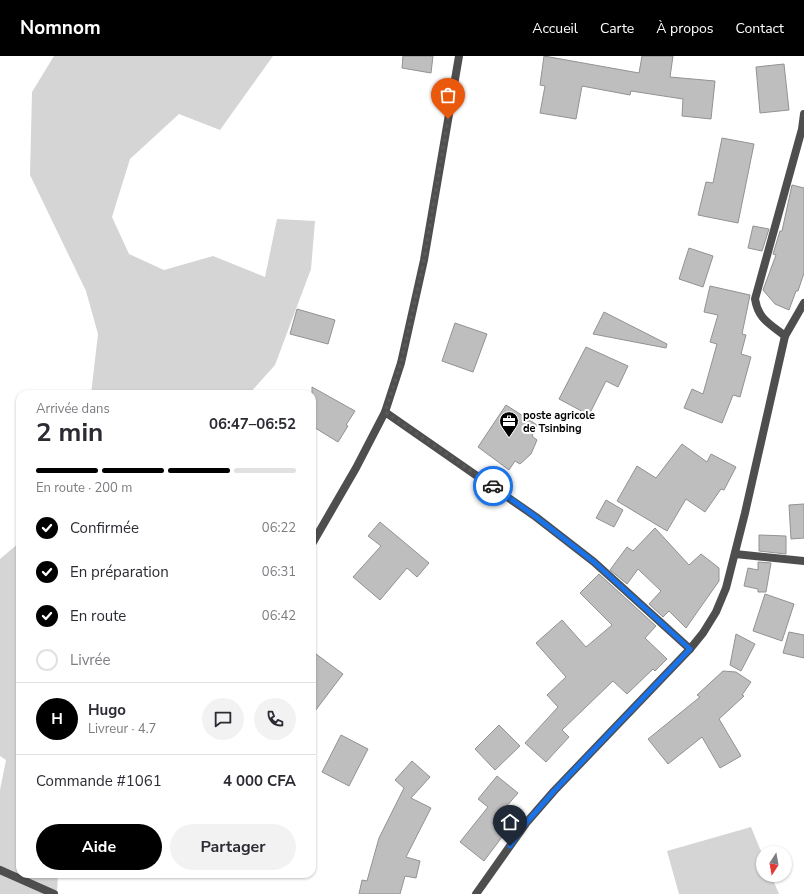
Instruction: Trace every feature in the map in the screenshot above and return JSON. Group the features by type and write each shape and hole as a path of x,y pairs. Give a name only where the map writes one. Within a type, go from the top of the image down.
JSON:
{"street":[{"path":"316,537 356,468 385,412 401,363 424,260 458,56"},
{"path":"785,336 756,311 755,299 802,129 804,114"},
{"path":"476,894 527,822 554,791 690,649 703,633 716,612 726,588 735,554 785,336 804,303"},
{"path":"385,412 524,508 594,562 690,649"},
{"path":"735,554 804,561"},
{"path":"0,870 16,877"},
{"path":"18,878 54,894"}],"shaded area":[{"path":"54,56 273,56 220,130 179,114 130,159 112,217 129,254 164,270 213,256 265,277 277,219 315,221 311,269 275,365 253,390 91,390 98,334 86,291 30,175 32,92"},
{"path":"16,545 16,878 58,878 57,894 0,894 0,790 6,760 0,756 0,559"},
{"path":"751,827 759,846 756,846 756,882 774,882 779,894 679,894 667,851"}],"building":[{"path":"403,56 433,56 431,73 402,68"},
{"path":"544,56 639,73 642,56 673,56 670,77 715,81 711,119 682,116 683,99 631,91 630,95 582,86 576,119 540,113 545,86 540,85"},
{"path":"784,64 789,110 760,113 756,67"},
{"path":"722,138 754,144 738,223 698,215 706,182 713,183"},
{"path":"792,185 804,188 804,273 798,291 796,291 789,310 775,304 763,290 776,255 773,254 780,231 782,231"},
{"path":"753,226 769,229 762,251 748,248"},
{"path":"689,248 713,256 703,287 679,279"},
{"path":"710,286 750,295 742,334 746,335 741,354 751,357 740,397 733,395 722,423 684,408 692,389 703,394 717,344 710,342 718,315 704,312"},
{"path":"297,309 335,320 328,344 290,334"},
{"path":"604,312 667,344 666,348 593,334"},
{"path":"455,323 487,334 473,372 442,361"},
{"path":"586,347 628,366 618,387 606,381 589,415 559,399"},
{"path":"312,387 355,411 338,442 316,428 316,390 312,390"},
{"name":"poste agricole de Tsinbing","path":"506,405 537,425 532,436 537,440 531,454 520,464 515,461 509,470 478,447"},
{"path":"682,444 707,462 711,454 736,467 724,490 721,489 705,512 686,499 667,531 617,501 637,466 656,478"},
{"path":"606,500 623,510 614,527 596,518"},
{"path":"804,504 804,538 791,539 789,505"},
{"path":"380,522 429,563 417,577 407,568 380,600 353,577 381,546 368,536"},
{"path":"655,528 689,565 701,554 719,568 719,581 686,628 669,611 663,617 649,604 661,591 638,569 627,584 610,570 627,547 633,551"},
{"path":"759,535 786,536 786,554 759,551"},
{"path":"758,562 771,563 766,592 758,592 758,589 744,586 748,568 758,570"},
{"path":"599,574 656,626 645,638 667,659 655,671 653,669 627,694 613,681 562,730 569,737 546,762 525,743 558,707 547,695 566,677 536,643 562,620 586,647 612,625 580,593"},
{"path":"765,594 794,604 782,641 753,631"},
{"path":"789,632 804,635 804,658 783,653"},
{"path":"736,634 755,644 741,671 730,665"},
{"path":"316,654 343,674 316,710"},
{"path":"723,671 736,672 751,682 742,695 744,696 719,719 741,756 720,768 702,737 668,764 648,739 700,697 697,695"},
{"path":"499,725 520,746 495,770 475,749"},
{"path":"341,735 368,749 349,786 322,772"},
{"path":"412,761 430,777 411,798 431,808 406,857 420,861 416,878 405,876 400,894 359,894 362,880 367,881 379,838 404,788 395,780"},
{"path":"497,776 518,793 492,823 505,833 484,861 460,842 488,807 478,799"}],"way so far":[{"path":"448,119 424,260 401,363 385,412 493,486"}],"place":[{"name":"poste agricole de Tsinbing","path":"509,438"}],"route":[{"path":"493,486 594,562 690,649 554,791 527,822 510,846"}]}
